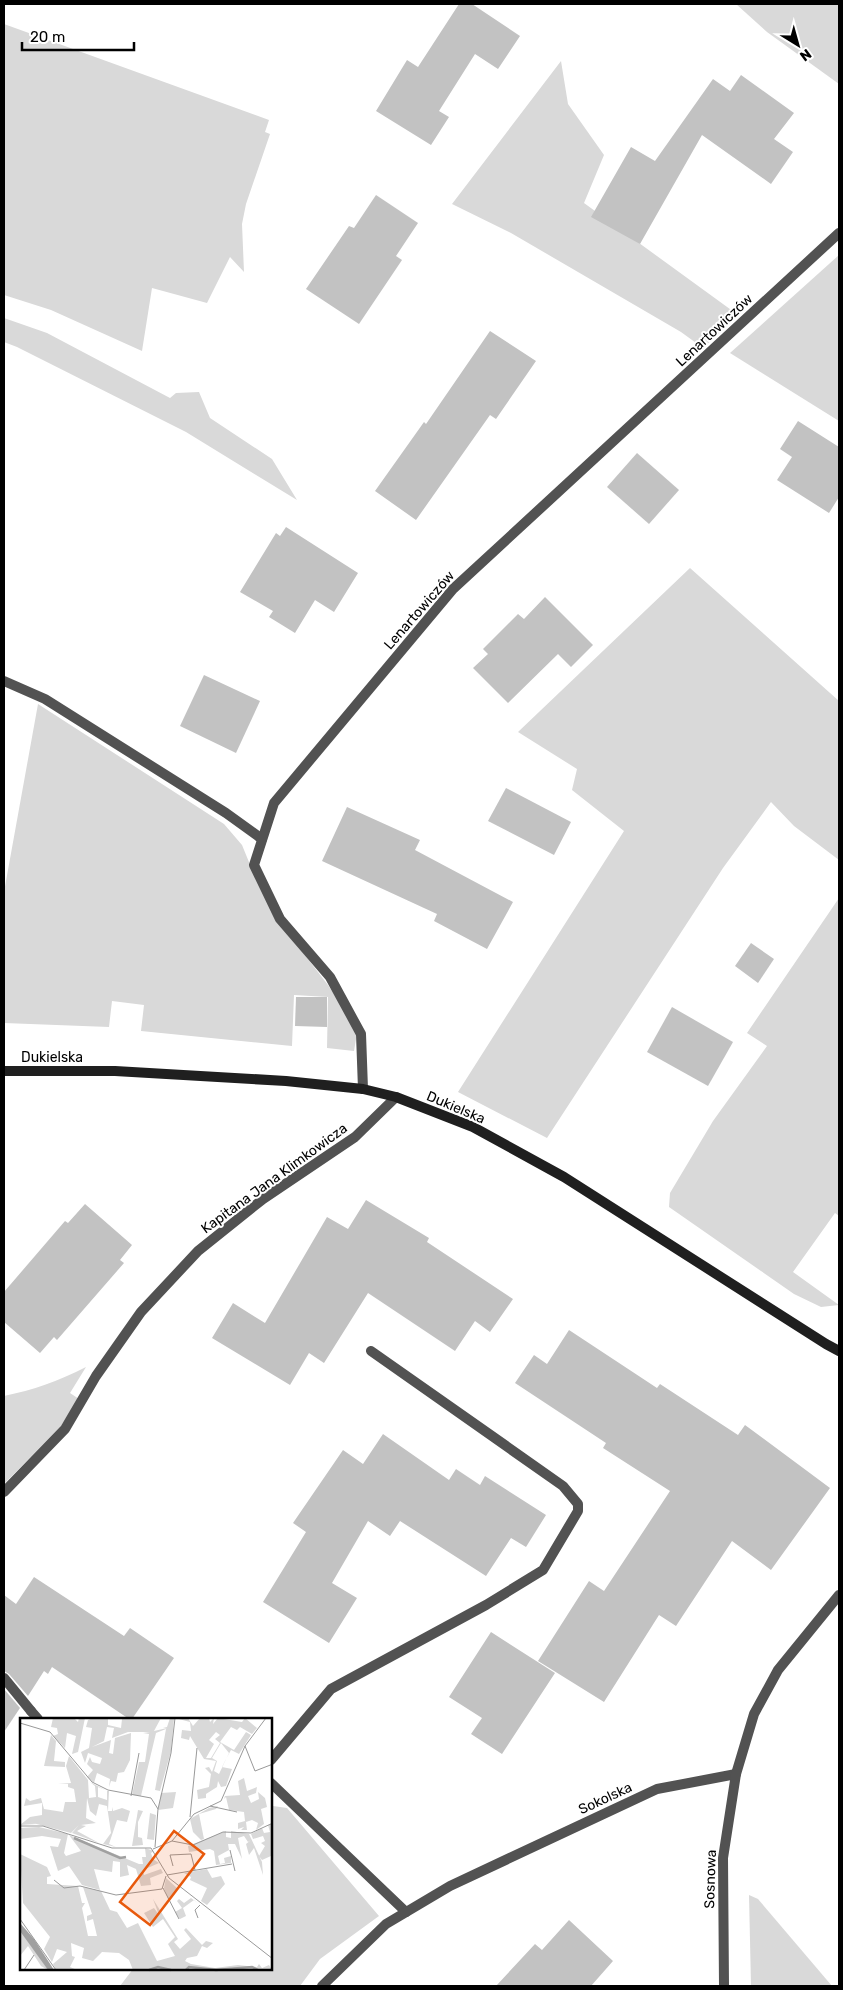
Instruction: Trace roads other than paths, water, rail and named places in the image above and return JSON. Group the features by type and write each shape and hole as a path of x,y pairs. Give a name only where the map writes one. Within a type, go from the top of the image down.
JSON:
{"main road":[{"name":"Dukielska","path":"4,1071 114,1071 286,1081 363,1089 396,1097 473,1127 564,1177 826,1344 839,1350"}],"street":[{"name":"Lenartowiczów","path":"363,1089 362,1034 330,977 280,919 254,865 274,803 453,589 839,233"},
{"path":"4,681 45,700 226,813 262,840"},
{"name":"Kapitana Jana Klimkowicza","path":"4,1492 65,1429 96,1376 141,1312 198,1251 263,1199 355,1137 396,1097"},
{"path":"272,1759 331,1689 486,1605 543,1570 578,1511 578,1504 563,1486 371,1351"},
{"path":"736,1774 754,1714 778,1670 839,1595"},
{"path":"4,1678 34,1715"},
{"name":"Sokolska","path":"322,1986 386,1924 450,1886 657,1789 736,1774"},
{"name":"Sosnowa","path":"724,1986 723,1858 736,1774"},
{"path":"272,1785 406,1912"}]}
